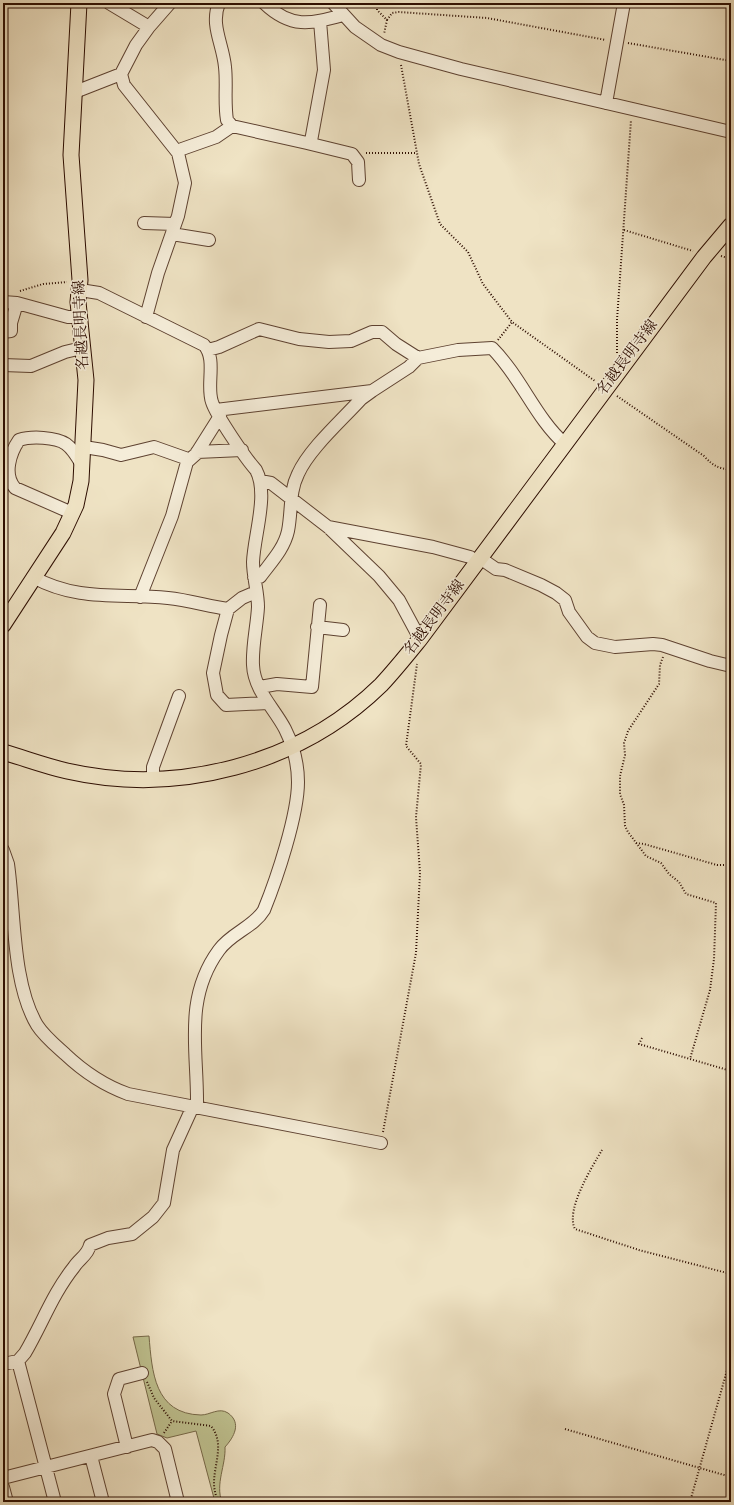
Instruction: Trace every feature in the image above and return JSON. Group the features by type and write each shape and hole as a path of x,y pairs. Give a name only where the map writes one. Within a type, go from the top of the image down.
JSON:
{"main road":[{"name":"名越長明寺線","path":"3,625 62,533 72,513 78,497 82,465 86,380 78,302 80,285 71,155 78,3"},
{"name":"名越長明寺線","path":"3,752 67,771 113,778 153,779 185,777 248,764 292,746 362,702 396,669 420,638 704,257 731,225"}],"street":[{"path":"109,3 149,26"},
{"path":"75,92 120,74 136,45 149,26 170,3"},
{"path":"219,3 215,17 216,30 225,67 227,120 232,126 352,154 358,162 359,180"},
{"path":"264,3 290,20 304,23 320,21 343,15"},
{"path":"333,3 355,27 381,45 399,52 461,69 731,132"},
{"path":"606,103 624,3"},
{"path":"307,143 311,141 324,70 320,21"},
{"path":"120,74 128,91 178,153 185,184 146,317"},
{"path":"178,153 182,149 216,137 232,126"},
{"path":"144,223 173,229 209,240"},
{"path":"3,1364 18,1361 30,1344 57,1290 75,1265 84,1257 90,1245 108,1238 132,1234 153,1217 164,1203 173,1150 195,1106 194,1031 198,994 211,961 220,948 239,931 261,916 268,902 288,837 297,792 297,771 292,746 285,729 268,703 260,687 253,666 258,606 254,577 254,562 261,496 260,481 256,470 211,401 208,350 199,342 80,285"},
{"path":"3,332 11,331 11,323 17,297"},
{"path":"3,302 17,297 68,317 79,317"},
{"path":"208,350 259,329 299,339 329,342 351,341 372,332 382,332 396,344 418,358"},
{"path":"3,365 31,366 65,352 82,348"},
{"path":"254,577 260,577 282,548 288,532 291,498 298,474 306,460 361,399 409,367 418,358 458,350 492,348 512,371 552,433 565,444"},
{"path":"218,413 372,391"},
{"path":"140,597 172,516 193,456 218,413"},
{"path":"72,513 16,488 10,480 10,462 13,450 19,440 26,438 50,440 66,444 82,465"},
{"path":"84,447 121,455 154,447 193,456 242,450"},
{"path":"260,481 271,483 328,527 391,589 420,638"},
{"path":"328,527 433,547 478,560 496,569 505,570 541,585 565,600 569,612 587,637 595,643 615,647 653,644 668,646 710,661 731,666"},
{"path":"33,577 43,583 74,593 168,598 228,609"},
{"path":"256,592 242,598 228,609 213,673 217,695 226,706 268,703"},
{"path":"260,687 277,684 312,687 320,605"},
{"path":"317,627 343,630"},
{"path":"153,779 153,768 179,696"},
{"path":"3,850 9,875 22,985 30,1011 38,1026 84,1072 110,1088 128,1094 381,1143"},
{"path":"18,1361 55,1502"},
{"path":"127,1446 114,1394 119,1379 142,1373"},
{"path":"3,1478 152,1440 158,1442 165,1449 178,1502"},
{"path":"91,1456 103,1502"},
{"path":"3,1487 7,1502"}],"path":[{"path":"377,3 377,10 387,20"},
{"path":"381,45 387,20 392,13 399,12 478,17 731,61"},
{"path":"399,52 417,153 438,221 468,252 483,284 512,322 704,456 711,465 717,468 731,470"},
{"path":"623,365 617,350 631,108"},
{"path":"352,154 417,153"},
{"path":"624,230 694,251 704,257"},
{"path":"17,297 44,284 80,285"},
{"path":"492,348 512,322"},
{"path":"668,646 660,666 659,684 628,731 624,743 625,755 620,776 620,794 624,805 625,826 646,856 661,864 669,874 679,882 686,894 716,903 714,959 710,990 690,1059"},
{"path":"381,1143 416,953 420,872 416,817 421,764 406,746 417,662"},
{"path":"636,843 644,844 717,866 729,865 731,867"},
{"path":"642,1038 639,1044 731,1071"},
{"path":"602,1150 581,1184 575,1210 573,1226 575,1229 639,1250 731,1274"},
{"path":"690,1502 731,1356"},
{"path":"142,1373 145,1376 154,1398 172,1421 211,1426 216,1432 219,1457 214,1484 218,1502"},
{"path":"565,1430 731,1477"}],"green space":[{"path":"149,1336 154,1376 158,1388 165,1399 173,1407 185,1413 201,1415 225,1411 235,1421 236,1426 234,1434 225,1447 220,1481 220,1495 222,1502 215,1502 196,1431 167,1438 157,1434 133,1337"}]}
